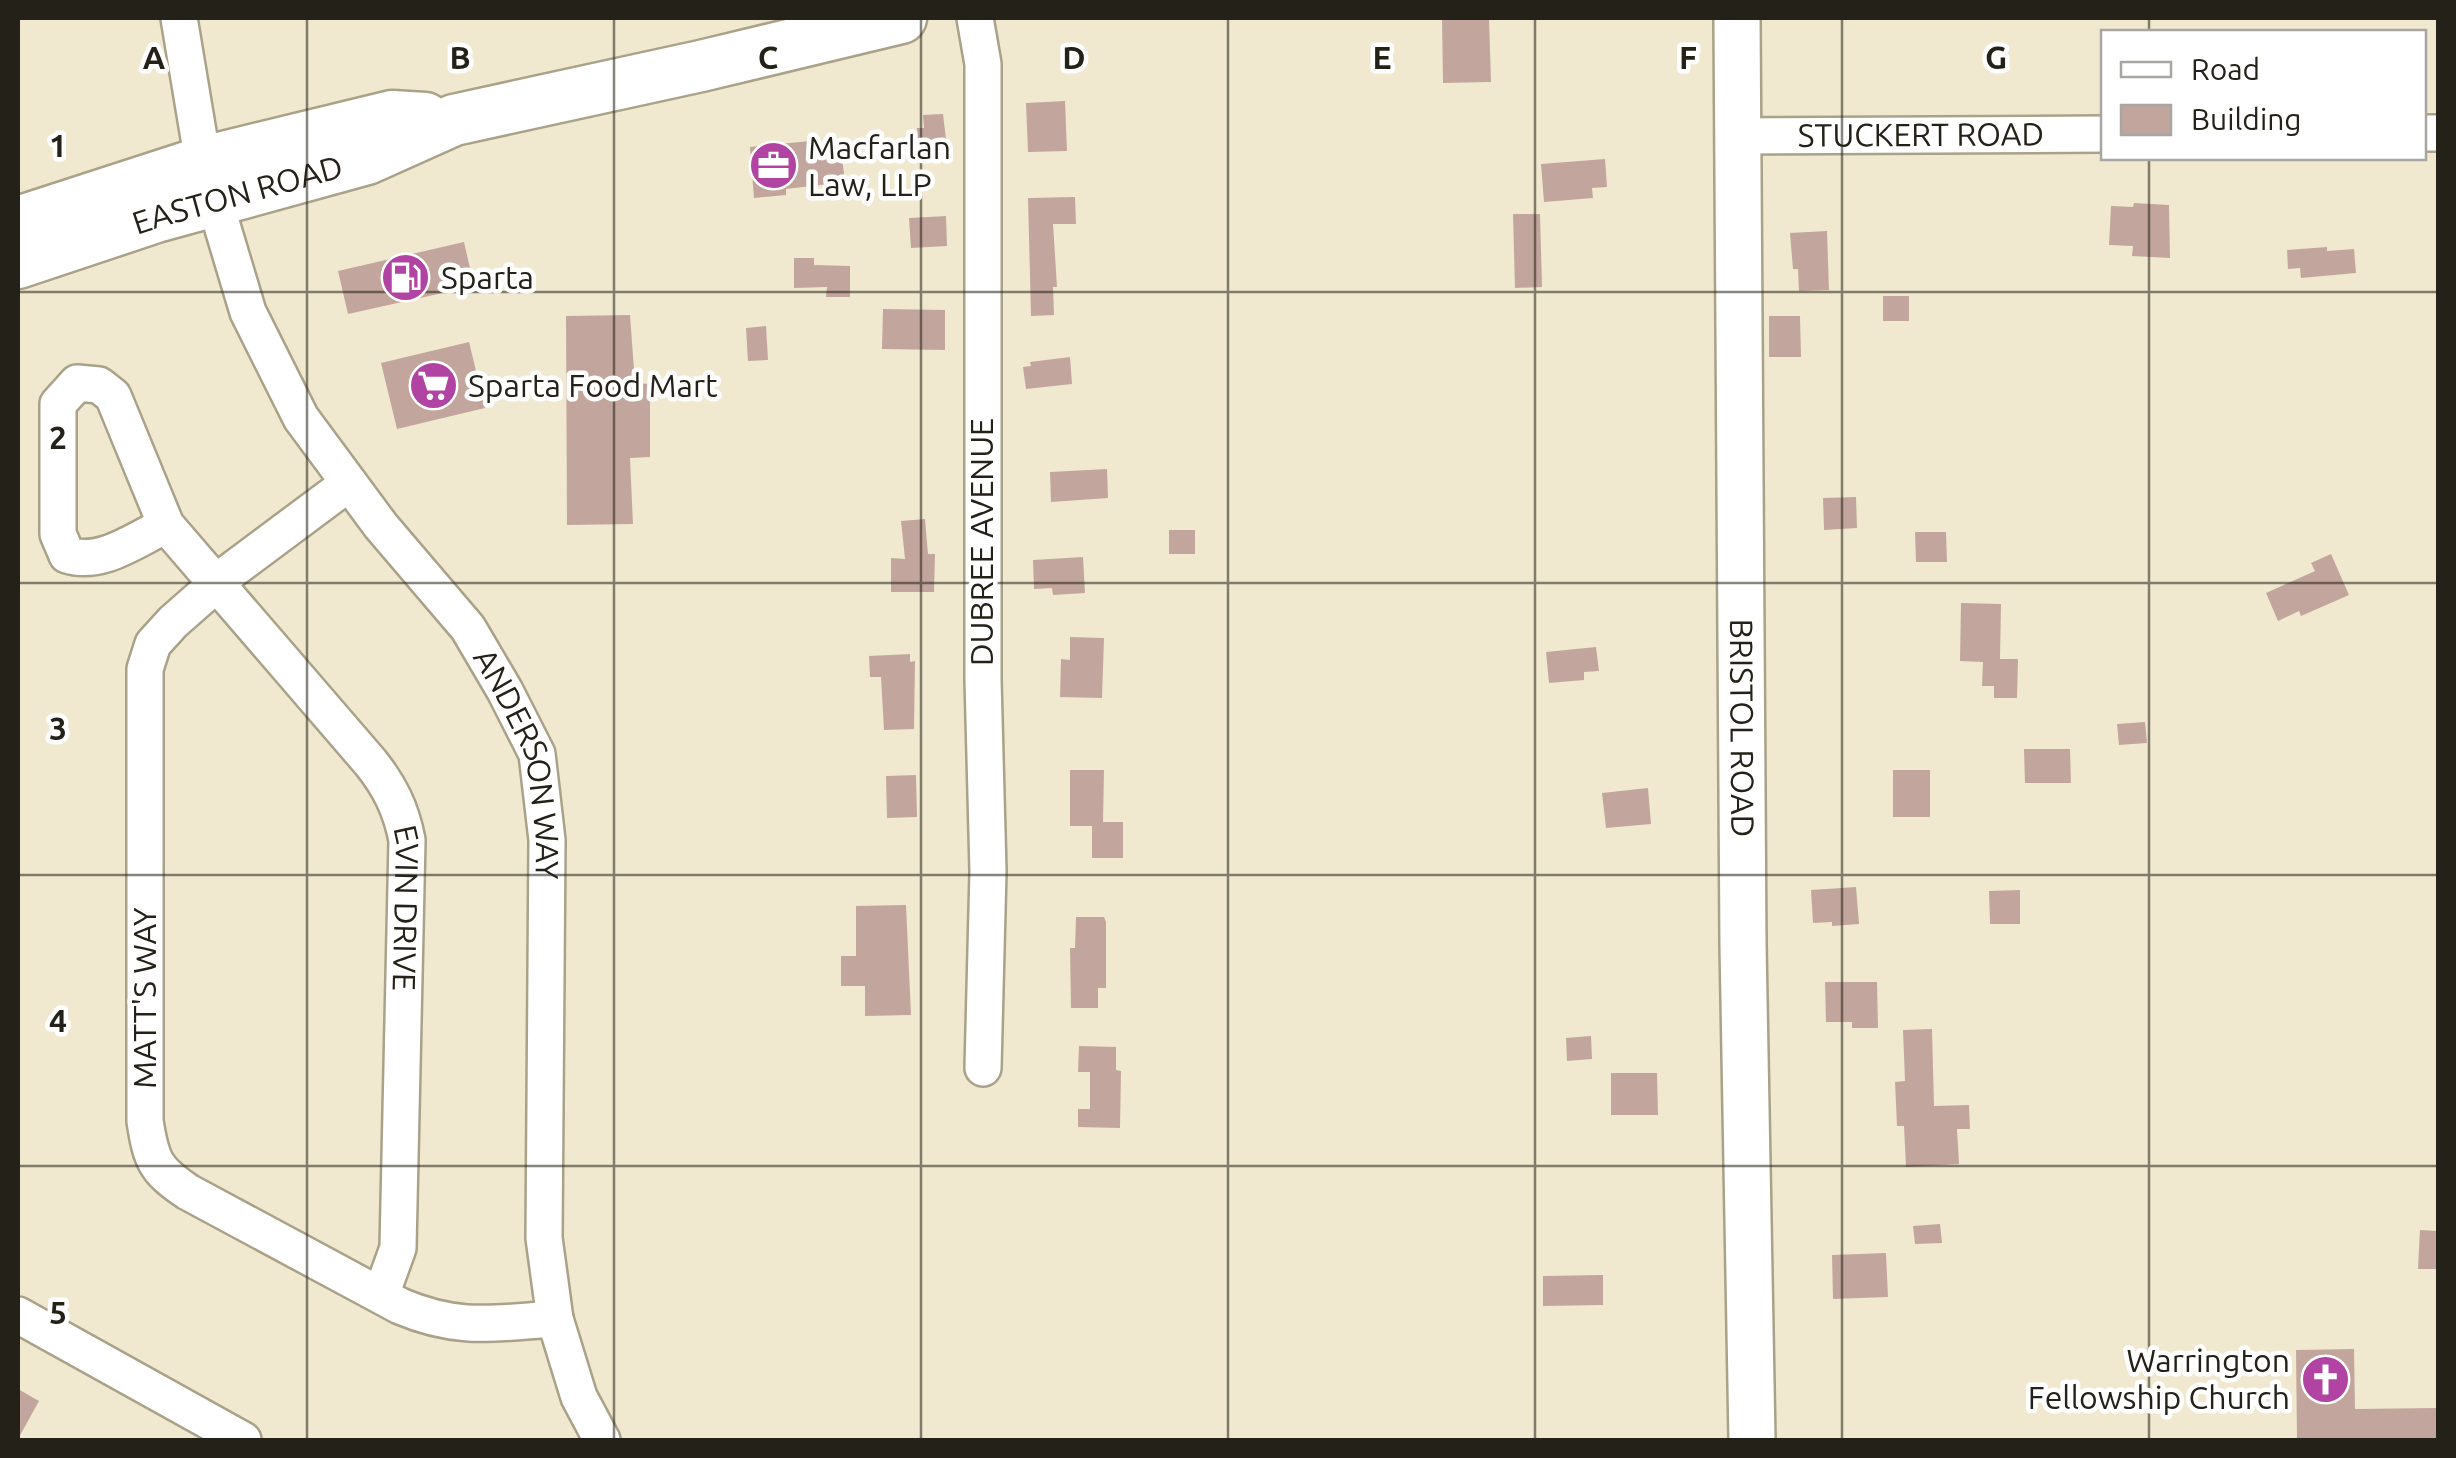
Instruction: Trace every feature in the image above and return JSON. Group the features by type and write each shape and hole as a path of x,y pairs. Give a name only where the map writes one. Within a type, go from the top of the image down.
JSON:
{"highway":[{"name":"EASTON ROAD","path":"18,263 208,181 392,116 454,120 901,18"},
{"name":"EASTON ROAD","path":"18,222 208,181"}],"main road":[{"name":"BRISTOL ROAD","path":"1737,18 1743,944 1752,1440"}],"street":[{"name":"ANDERSON WAY","path":"179,18 208,181 248,312 301,418 468,628 536,754 547,840 544,1238 556,1318 579,1397 602,1440"},
{"name":"DUBREE AVENUE","path":"975,18 983,64 982,680 988,871 983,1068"},
{"name":"STUCKERT ROAD","path":"1738,136 2101,134"},
{"name":"EVIN DRIVE","path":"166,525 101,557 85,561 67,555 58,534 58,404 77,382 98,385 113,396 166,525 371,763 388,785 401,812 407,840 398,1248 381,1296"},
{"name":"MATT'S WAY","path":"349,483 217,583 153,644 145,669 145,1121 150,1153 162,1174 188,1192 381,1296 434,1320 473,1325 556,1318"},
{"path":"18,1315 243,1440"}],"building":[{"path":"1442,18 1489,18 1491,82 1443,83"},
{"path":"1065,101 1067,151 1028,152 1026,103"},
{"path":"943,114 948,156 919,157 917,128 924,128 923,115"},
{"path":"840,141 845,182 786,189 786,195 754,198 750,147"},
{"path":"1605,159 1607,187 1592,188 1593,198 1544,202 1541,164"},
{"path":"1075,197 1076,224 1053,224 1057,287 1053,287 1054,315 1031,316 1028,198"},
{"path":"2134,203 2169,205 2170,258 2132,256 2133,246 2109,245 2111,206 2133,207"},
{"path":"1513,214 1540,214 1542,287 1515,288"},
{"path":"946,216 947,246 911,248 909,218"},
{"path":"1827,231 1829,290 1799,291 1790,233"},
{"name":"Sparta","path":"464,242 474,286 348,314 338,271"},
{"path":"2327,247 2327,251 2354,249 2356,273 2301,278 2300,268 2288,269 2287,250"},
{"path":"794,258 814,258 814,265 850,266 850,297 826,297 827,287 794,288"},
{"path":"1883,296 1909,296 1909,321 1883,321"},
{"path":"883,309 945,310 945,350 882,349"},
{"path":"630,315 635,383 650,384 650,457 630,458 633,524 567,525 566,316"},
{"path":"1769,316 1800,316 1801,357 1769,357"},
{"path":"766,326 768,360 748,361 746,328"},
{"name":"Sparta Food Mart","path":"469,342 485,408 397,429 381,363"},
{"path":"1070,357 1072,384 1026,389 1023,367 1031,366 1030,362"},
{"path":"1107,469 1108,498 1051,502 1050,472"},
{"path":"1856,497 1857,528 1824,530 1823,498"},
{"path":"925,519 928,554 935,554 934,592 891,592 891,558 905,559 901,521"},
{"path":"1169,530 1195,530 1195,554 1169,554"},
{"path":"1915,532 1946,532 1947,562 1916,562"},
{"path":"2331,554 2349,595 2301,616 2299,611 2278,621 2266,593 2315,571 2311,563"},
{"path":"1083,557 1085,593 1053,595 1052,588 1034,589 1033,560"},
{"path":"1961,603 2001,604 2000,659 2018,659 2017,698 1994,698 1994,686 1982,686 1983,662 1960,661"},
{"path":"1070,637 1104,638 1102,698 1060,697 1061,659 1070,660"},
{"path":"1596,647 1599,671 1584,672 1584,680 1549,683 1546,652"},
{"path":"910,654 910,662 915,661 914,729 884,730 881,677 870,677 869,656"},
{"path":"2145,722 2147,743 2119,745 2117,724"},
{"path":"2024,749 2070,749 2071,783 2025,783"},
{"path":"1070,770 1104,770 1103,822 1123,822 1123,858 1092,858 1092,826 1070,826"},
{"path":"1893,770 1930,770 1930,817 1893,817"},
{"path":"916,775 917,817 887,818 886,776"},
{"path":"1648,788 1651,824 1606,828 1602,793"},
{"path":"1856,887 1859,924 1813,923 1811,890"},
{"path":"2020,890 2020,924 1990,924 1989,891"},
{"path":"906,905 911,1015 865,1016 865,986 841,986 841,956 856,956 856,906"},
{"path":"1076,917 1104,917 1106,922 1106,988 1098,988 1098,1008 1071,1008 1070,948 1075,948"},
{"path":"1825,982 1877,982 1878,1028 1826,1022"},
{"path":"1932,1029 1934,1106 1969,1105 1970,1129 1957,1129 1959,1164 1906,1167 1904,1126 1897,1126 1895,1082 1905,1081 1903,1030"},
{"path":"1591,1036 1592,1059 1567,1061 1566,1038"},
{"path":"1079,1046 1116,1047 1116,1070 1121,1071 1120,1128 1078,1127 1078,1109 1090,1109 1090,1072 1078,1072"},
{"path":"1611,1073 1657,1073 1658,1115 1611,1115"},
{"path":"1940,1224 1942,1243 1915,1244 1913,1226"},
{"path":"2420,1230 2438,1231 2438,1269 2418,1269"},
{"path":"1886,1253 1888,1297 1833,1299 1832,1255"},
{"path":"1603,1275 1603,1305 1543,1306 1543,1276"},
{"name":"Warrington Fellowship Church","path":"2354,1349 2355,1409 2438,1408 2438,1440 2297,1440 2296,1350"},
{"path":"18,1389 39,1401 18,1439"}],"place":[{"name":"Macfarlan Law, LLP","path":"773,166"},
{"name":"Sparta","path":"406,278"},
{"name":"Sparta Food Mart","path":"433,386"},
{"name":"Warrington Fellowship Church","path":"2325,1379"}]}
